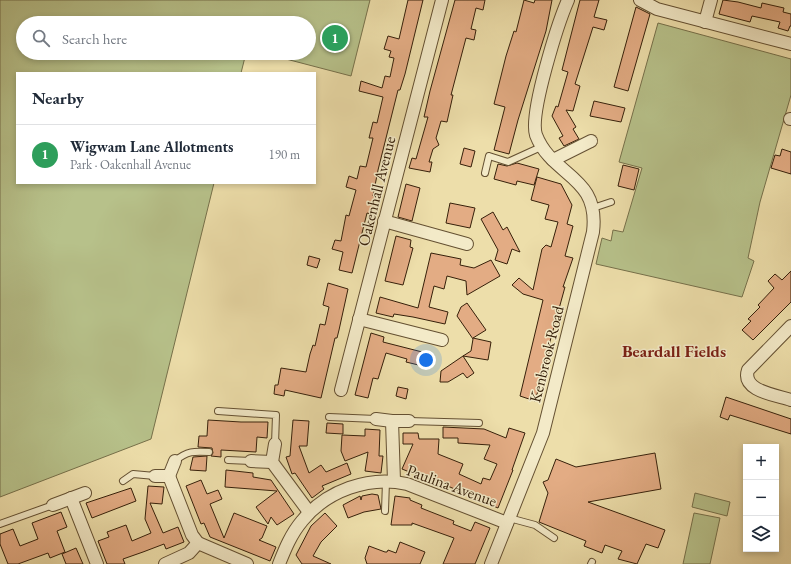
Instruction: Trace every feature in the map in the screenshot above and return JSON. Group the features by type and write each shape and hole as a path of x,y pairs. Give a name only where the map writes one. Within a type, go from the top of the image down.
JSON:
{"street":[{"name":"Oakenhall Avenue","path":"341,390 442,0"},
{"name":"Kenbrook Road","path":"491,564 542,433 593,232 593,208 582,186 541,147 536,133 534,118 562,14 568,0"},
{"path":"640,0 657,9 791,44"},
{"path":"705,22 711,0"},
{"path":"553,160 591,141"},
{"path":"384,221 467,244"},
{"path":"359,319 442,340"},
{"path":"791,326 748,370 747,380 754,387 791,400"},
{"path":"376,419 392,422 409,420"},
{"path":"390,481 392,422"},
{"path":"275,444 272,462 309,512"},
{"path":"175,461 169,476 192,535 198,543 247,564"},
{"path":"252,461 272,462"},
{"path":"155,476 169,476"},
{"name":"Paulina Avenue","path":"279,564 294,532 309,512 326,499 342,490 363,484 390,481 415,487 508,520"},
{"path":"53,505 85,492"},
{"path":"71,498 97,564"},
{"path":"165,564 189,553 198,543"}],"lane":[{"path":"485,173 489,156 508,162 541,147"},
{"path":"593,208 611,202"},
{"path":"218,412 276,415 275,444"},
{"path":"329,417 376,419"},
{"path":"409,420 480,423"},
{"path":"175,461 183,454 192,451 209,452"},
{"path":"228,460 252,461"},
{"path":"123,481 133,474 155,476"},
{"path":"386,512 390,481"},
{"path":"0,524 53,505"},
{"path":"508,520 535,525 554,538"}],"green space":[{"path":"0,0 370,0 351,76 290,60 316,60 316,16 16,16 16,60 244,60 241,72 16,72 16,184 214,184 151,439 0,497"},
{"path":"658,23 791,59 791,95 760,202 748,258 754,261 742,297 596,264 602,238 611,241 613,230 623,232 642,168 619,162"},
{"path":"695,493 730,502 727,516 692,507"},
{"path":"694,513 720,518 710,564 683,564"}],"building":[{"path":"408,0 423,0 405,74 400,90 398,90 378,170 371,214 367,213 352,273 339,270 343,252 332,249 335,240 341,241 346,215 349,216 356,190 346,187 349,176 357,179 360,166 366,167 373,138 369,138 373,122 377,123 383,97 359,91 361,81 382,88 385,76 390,77 394,58 389,57 391,51 384,49 388,36 399,39"},
{"path":"455,0 485,0 483,10 476,8 471,29 476,30 474,40 466,38 451,95 453,95 447,122 441,121 436,138 439,145 433,149 429,162 432,162 430,172 409,168 412,158 416,159 428,117 424,117"},
{"path":"524,0 534,3 535,0 552,0 546,31 509,154 494,150 505,107 494,104 506,56 514,31 516,32"},
{"path":"580,0 599,0 594,17 607,20 604,30 593,27 575,84 580,86 573,111 566,110 576,127 573,129 579,139 564,146 559,138 563,136 552,116 556,106 558,107 568,72 562,70"},
{"path":"723,0 761,8 762,3 784,8 783,12 791,14 791,26 788,31 778,28 780,22 752,16 750,22 719,14"},
{"path":"636,7 650,14 628,91 614,87"},
{"path":"594,101 625,108 621,122 590,116"},
{"path":"464,148 475,151 471,167 460,164"},
{"path":"782,149 791,152 791,174 771,168 775,155 780,156"},
{"path":"517,163 539,169 534,185 517,181 516,185 494,179 498,164 507,166"},
{"path":"623,165 639,169 634,190 618,186"},
{"path":"537,177 561,184 572,205 567,224 573,226 565,256 573,258 563,287 565,287 549,345 551,346 535,401 520,396 543,300 523,294 512,285 519,278 533,290 542,249 546,245 551,247 558,222 545,219 549,205 531,200"},
{"path":"406,184 420,188 412,221 398,217"},
{"path":"450,203 475,208 470,228 446,223"},
{"path":"493,212 503,230 507,227 520,252 512,249 507,264 495,260 498,250 481,219"},
{"path":"396,236 411,240 410,247 413,248 403,285 385,281"},
{"path":"431,253 461,259 460,265 474,268 491,260 500,276 467,295 466,281 447,276 444,289 434,286 429,307 448,312 445,324 413,317 394,314 393,317 376,313 380,297 418,308"},
{"path":"309,256 320,259 317,268 307,265"},
{"path":"791,271 791,302 753,340 742,330 751,321 748,319 760,307 758,305 774,288 768,281 775,274 782,280"},
{"path":"328,283 348,289 321,398 285,390 284,396 274,394 275,385 278,385 281,368 306,372 313,345 315,346 320,324 325,325 329,307 323,305"},
{"path":"467,303 486,330 473,338 491,342 488,360 463,356 471,351 473,339 457,316 461,307"},
{"path":"371,333 384,337 383,342 434,355 431,368 406,362 407,359 386,353 378,379 373,378 368,398 355,395"},
{"path":"463,356 474,373 467,378 463,373 448,382 440,382 441,371"},
{"path":"398,387 408,389 406,399 396,396"},
{"path":"726,397 791,419 791,434 730,415 728,420 720,417"},
{"path":"208,420 268,422 267,438 257,437 256,452 221,450 221,457 211,456 213,453 212,448 198,447 199,436 207,436"},
{"path":"293,420 309,421 307,446 299,446 309,473 321,465 326,472 347,463 351,474 322,486 324,489 312,498 295,473 292,474 286,457 290,456"},
{"path":"327,423 343,424 343,434 326,433"},
{"path":"443,427 484,429 506,438 509,428 525,433 513,470 498,508 418,473 417,475 402,469 413,444 403,444 403,433 418,433 419,439 439,439 438,454 463,464 459,474 481,484 483,478 490,480 497,464 484,459 490,445 458,443 458,438 443,438"},
{"path":"365,429 380,430 379,456 383,456 381,473 365,471 368,452 345,461 341,451 342,435 365,436"},
{"path":"655,453 661,489 588,502 665,530 658,548 646,544 637,564 618,559 622,551 605,545 602,553 584,546 586,541 539,522 548,493 543,482 548,480 556,459 576,467"},
{"path":"207,456 206,471 190,470 193,457"},
{"path":"226,470 253,473 253,477 271,480 294,514 277,525 271,517 268,524 256,507 277,491 225,487"},
{"path":"201,480 207,494 218,490 222,499 210,504 224,538 234,513 267,526 262,538 259,540 276,547 270,561 210,537 204,523 201,524 186,486"},
{"path":"148,486 164,487 162,504 150,503 163,533 178,527 184,542 166,549 164,544 123,559 125,564 107,564 98,541 109,537 107,532 126,525 132,541 151,533 145,519"},
{"path":"131,488 136,501 92,518 86,503"},
{"path":"372,494 378,495 381,509 364,512 348,518 343,505 360,496 361,500 362,496"},
{"path":"395,496 410,498 410,500 422,505 421,508 454,521 453,524 471,531 475,522 490,528 475,564 443,564 454,538 412,523 412,525 391,525"},
{"path":"61,512 67,527 57,531 65,552 50,558 48,553 18,564 8,564 0,544 0,534 13,529 20,546 38,539 32,523"},
{"path":"325,513 337,526 321,542 313,556 331,564 302,564 296,555 311,526"},
{"path":"400,542 425,552 420,564 367,564 365,558 369,546 385,552 388,550 396,553"},
{"path":"76,548 83,564 66,564 62,554"}],"place":[{"name":"Wigwam Lane Allotments","path":"335,38"}],"district":[{"name":"Beardall Fields","path":"674,351"}]}
